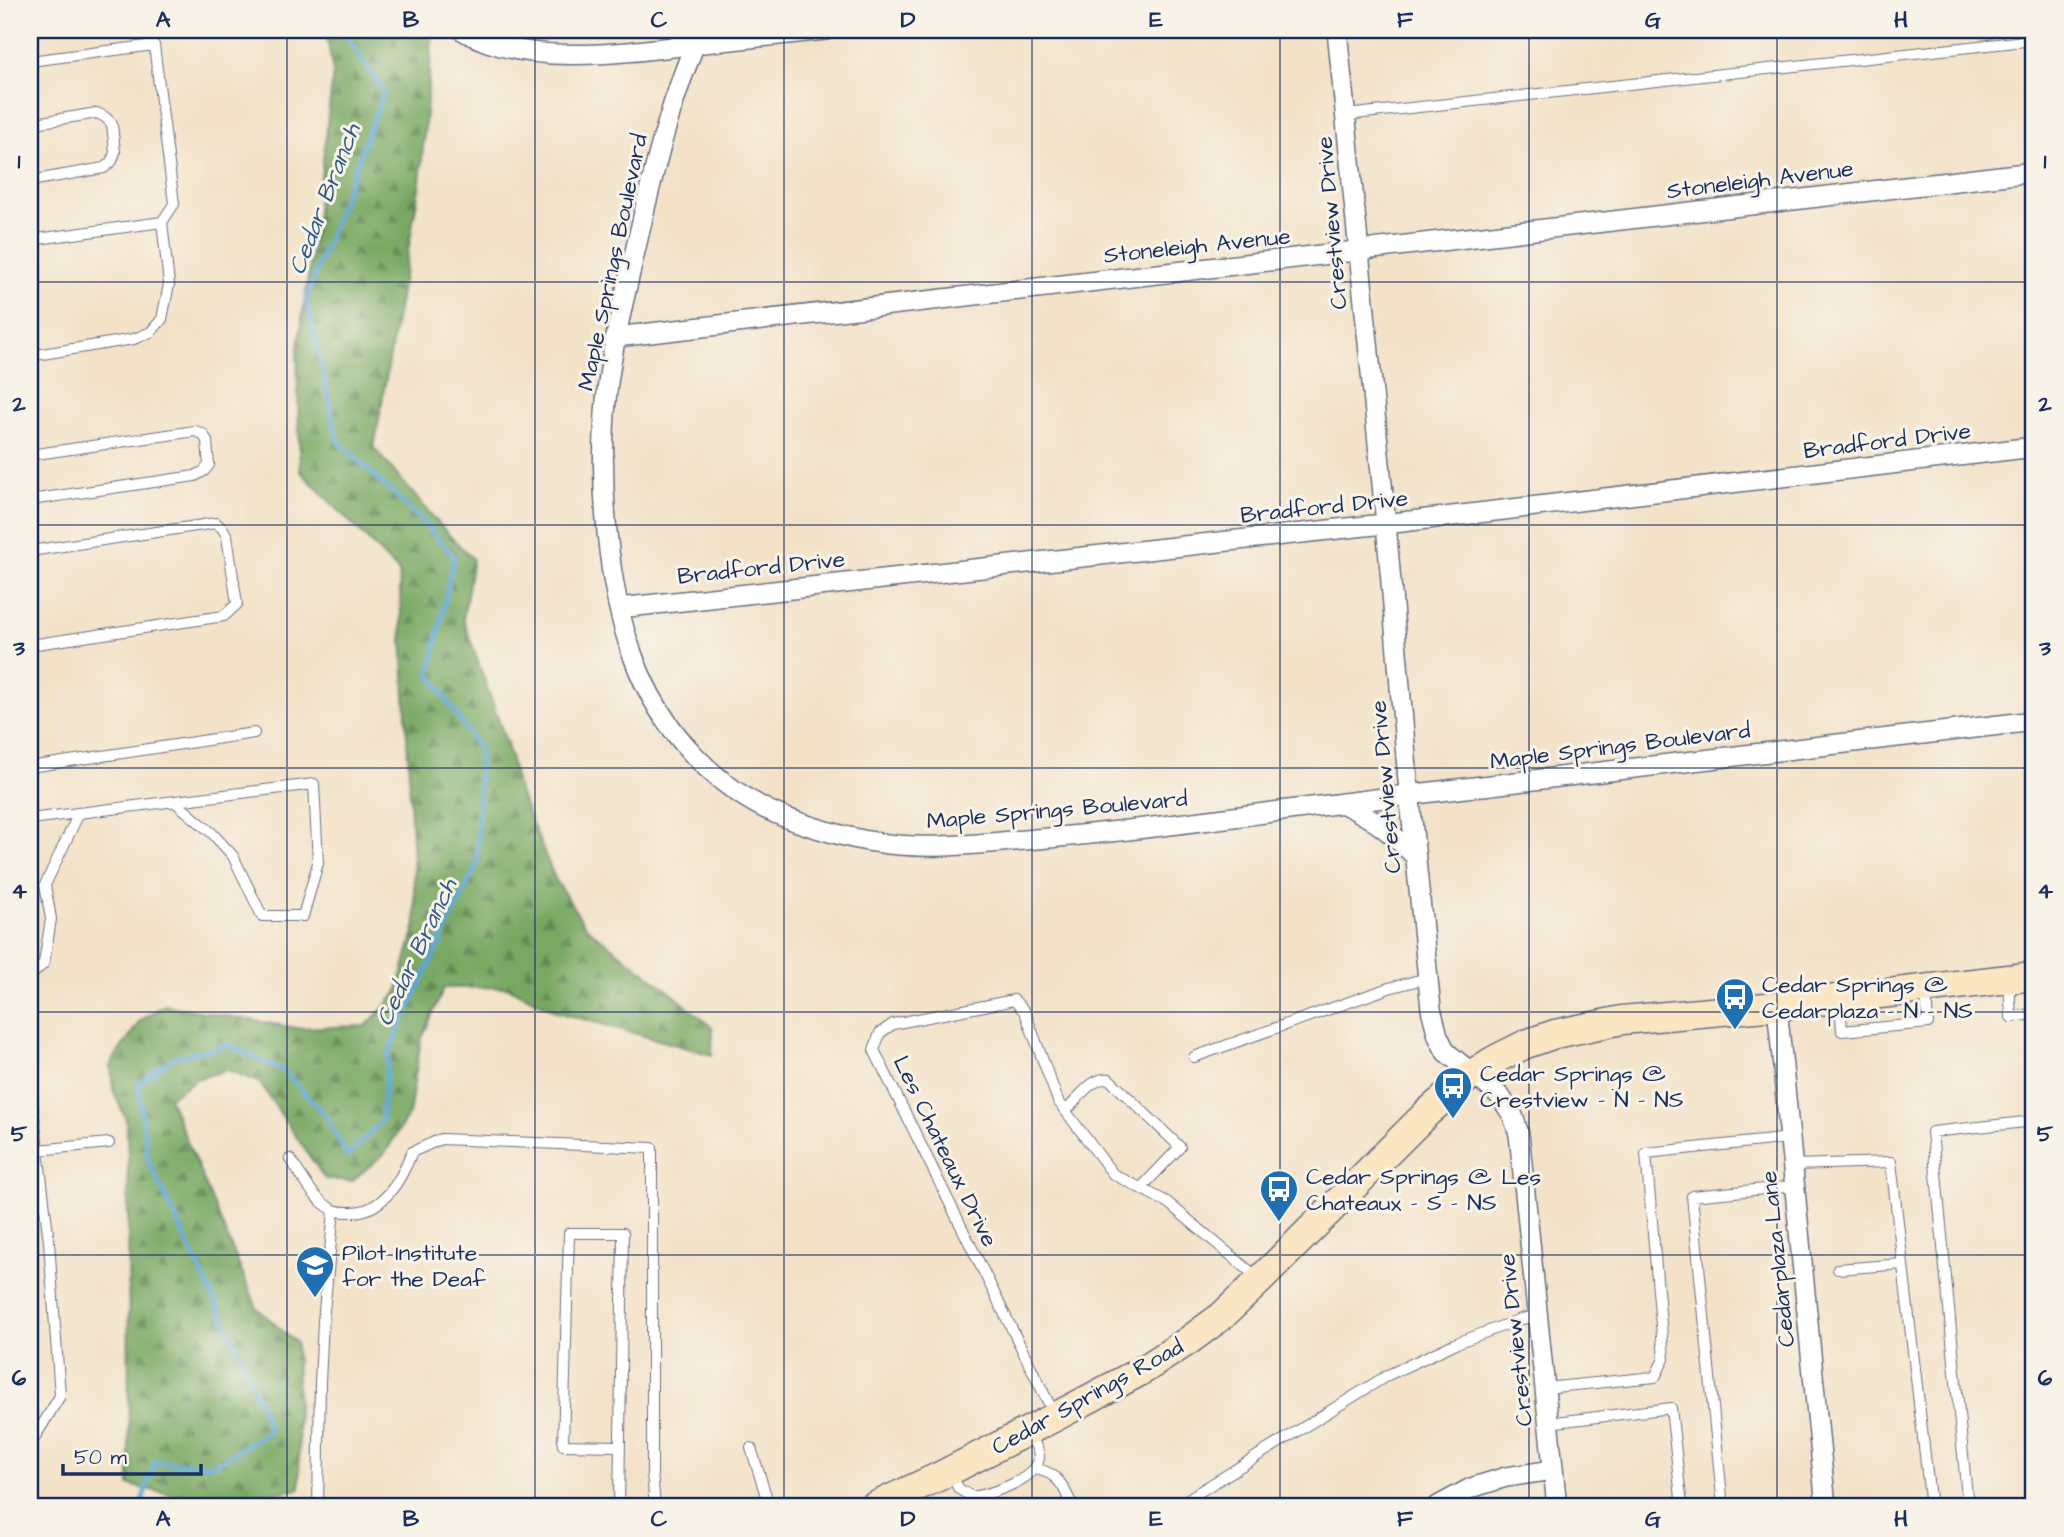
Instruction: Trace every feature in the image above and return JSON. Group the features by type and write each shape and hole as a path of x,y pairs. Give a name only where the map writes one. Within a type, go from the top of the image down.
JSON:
{"main road":[{"name":"Cedar Springs Road","path":"873,1507 1055,1417 1143,1370 1188,1341 1222,1316 1260,1280 1427,1113 1472,1074 1525,1044 1586,1026 1622,1020 1777,1006 2022,978"}],"street":[{"path":"462,30 506,47 548,53 621,54 698,37 825,30"},
{"name":"Crestview Drive","path":"1337,30 1431,1009 1438,1037 1446,1052 1500,1096 1513,1116 1519,1134 1557,1507"},
{"name":"Maple Springs Boulevard","path":"698,37 668,120 655,166 616,337 605,412 605,514 619,608 633,657 665,721 687,748 716,776 765,810 837,834 873,842 904,846 954,846 1106,833 2034,721"},
{"name":"Stoneleigh Avenue","path":"616,337 2034,172"},
{"name":"Bradford Drive","path":"619,608 1386,524 2034,447"},
{"path":"1342,803 1374,819 1396,836 1415,856"},
{"name":"Cedarplaza Lane","path":"1777,1006 1826,1507"},
{"path":"1437,1507 1471,1488 1506,1477 1553,1470"}],"lane":[{"path":"1346,116 2034,40"},
{"path":"30,61 153,45 174,204 162,222 169,284 162,319 151,332 134,339 30,355"},
{"path":"30,124 97,113 112,124 116,152 104,168 30,181"},
{"path":"30,240 162,222"},
{"path":"30,455 195,431 203,434 206,441 209,465 195,475 30,500"},
{"path":"30,551 216,523 227,536 237,604 224,616 30,646"},
{"path":"30,767 254,733"},
{"path":"30,819 314,784 318,863 303,916 262,916 233,856 174,802"},
{"path":"30,976 44,963 51,919 45,885 79,813"},
{"path":"1194,1057 1389,988 1427,978"},
{"path":"2022,978 2011,1017 2034,1014"},
{"name":"Les Chateaux Drive","path":"1055,1417 874,1050 880,1033 893,1024 1014,1000 1025,1012 1058,1101 1113,1174 1167,1202 1260,1280"},
{"path":"1066,1111 1091,1084 1103,1078 1109,1079 1180,1147 1141,1188"},
{"path":"30,1084 49,1242 60,1396 33,1440 30,1450"},
{"path":"1968,1507 1932,1132 2034,1121"},
{"path":"1545,1388 1655,1377 1664,1359 1646,1153 1790,1138"},
{"path":"290,1159 315,1195 334,1211 355,1212 377,1206 393,1189 412,1153 441,1139 652,1148 654,1507"},
{"path":"38,1150 109,1143"},
{"path":"1793,1165 1891,1162 1931,1507"},
{"path":"1723,1507 1692,1196 1795,1186"},
{"path":"318,1507 323,1333 334,1211"},
{"path":"619,1446 563,1445 569,1233 623,1233 619,1507"},
{"path":"1838,1269 1903,1264"},
{"path":"1175,1507 1388,1375 1454,1344 1521,1319 1538,1316"},
{"path":"1548,1423 1671,1408 1682,1507"},
{"path":"948,1471 959,1489 972,1497 988,1494 1024,1478 1036,1469 1039,1455 1027,1430"},
{"path":"751,1448 767,1507"},
{"path":"1036,1469 1054,1474 1073,1507"}],"green space":[{"path":"326,30 433,31 420,182 374,448 473,559 463,619 507,744 518,789 555,879 586,927 713,1028 712,1055 558,1012 507,987 444,988 421,1040 409,1114 385,1153 352,1181 325,1179 259,1082 227,1070 196,1079 169,1098 257,1308 296,1343 300,1489 211,1504 129,1485 128,1157 126,1119 113,1090 111,1063 140,1021 164,1005 296,1028 366,1026 397,993 416,924 399,572 300,471 297,354 333,73"}],"waterway":[{"name":"Cedar Branch","path":"140,1507 155,1462 214,1465 270,1431 240,1353 148,1160 138,1084 174,1057 228,1045 284,1071 325,1115 347,1156 381,1122 389,1051 477,864 480,750 430,675 454,556 418,517 338,441 306,298 384,91 342,30"}],"place":[{"name":"Cedar Springs @ Cedarplaza - N - NS","path":"1735,1031"},
{"name":"Cedar Springs @ Crestview - N - NS","path":"1453,1120"},
{"name":"Cedar Springs @ Les Chateaux - S - NS","path":"1279,1223"},
{"name":"Pilot Institute for the Deaf","path":"315,1299"}]}
